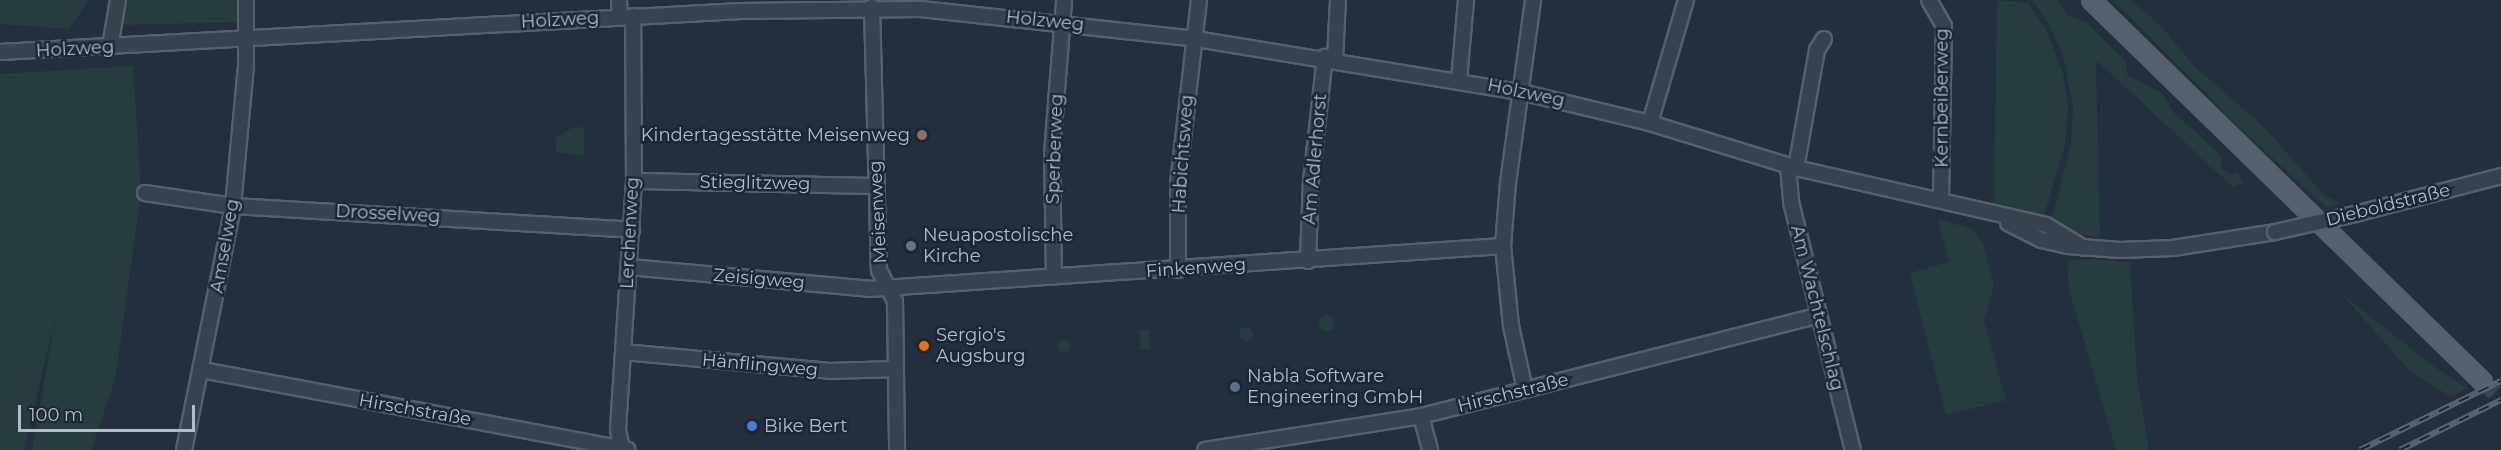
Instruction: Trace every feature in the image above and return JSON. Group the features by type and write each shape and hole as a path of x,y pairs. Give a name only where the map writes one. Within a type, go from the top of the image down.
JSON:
{"main road":[{"path":"2091,0 2483,382"}],"street":[{"path":"110,47 118,0"},
{"name":"Amselweg","path":"184,450 202,370 233,206 242,138 246,0"},
{"name":"Lerchenweg","path":"619,0 627,17 634,181 618,429 624,449"},
{"name":"Sperberweg","path":"1054,276 1052,154 1064,0"},
{"name":"Habichtsweg","path":"1178,270 1178,184 1190,57 1196,39 1199,0"},
{"name":"Am Adlerhorst","path":"1308,261 1311,182 1338,0"},
{"path":"1459,80 1466,0"},
{"path":"1525,390 1511,326 1503,246 1533,0"},
{"path":"1650,123 1686,0"},
{"name":"Kernbeißerweg","path":"1929,0 1944,26 1941,200"},
{"name":"Holzweg","path":"0,52 627,17 921,4 1330,58 1521,92 1650,123 1792,167 1941,200 1999,217 2046,225 2084,248 2099,249"},
{"name":"Meisenweg","path":"872,7 879,270 895,302 897,450"},
{"name":"Am Wachtelschlag","path":"1824,39 1817,50 1792,167 1786,177 1817,316 1853,450"},
{"name":"Dieboldstraße","path":"2099,249 2173,248 2275,232 2501,177"},
{"name":"Stieglitzweg","path":"634,181 876,186"},
{"name":"Drosselweg","path":"145,193 233,206 632,230"},
{"name":"Finkenweg","path":"889,288 1503,246"},
{"name":"Zeisigweg","path":"629,267 889,288"},
{"name":"Hirschstraße","path":"1205,450 1248,447 1421,416 1817,316"},
{"name":"Hänflingweg","path":"623,352 830,371 896,369"},
{"name":"Hirschstraße","path":"202,370 624,449"},
{"path":"1421,416 1430,450"}],"green space":[{"path":"0,0 89,0 69,29 0,24"},
{"path":"126,0 237,0 237,22 122,25"},
{"path":"1997,0 2028,3 2046,29 2063,74 2068,107 2065,144 2044,216 1994,205"},
{"path":"2032,0 2057,0 2067,15 2087,22 2126,62 2127,75 2162,93 2174,113 2221,155 2221,168 2230,175 2238,172 2243,183 2233,187 2096,60 2100,239 2075,233 2052,218 2071,144 2073,106 2064,59 2050,26"},
{"path":"2113,0 2131,0 2160,25 2194,66 2262,125 2326,197 2342,203 2327,208 2238,126"},
{"path":"133,66 141,193 115,380 91,450 32,450 57,311 24,450 0,450 0,74"},
{"path":"584,127 584,156 556,152 555,138 573,128"},
{"path":"1938,219 1972,229 1983,243 1994,286 1984,321 2006,400 1946,415 1910,273 1949,262"},
{"path":"2089,259 2130,262 2137,377 2149,450 2116,450 2069,289 2067,261"},
{"path":"2342,294 2433,366 2467,388 2451,397 2409,370"},
{"path":"1327,315 1335,323 1327,331 1319,323"},
{"path":"1243,327 1249,327 1253,334 1249,341 1243,341 1239,337 1239,331"},
{"path":"1149,330 1150,349 1140,350 1139,331"},
{"path":"1061,339 1067,339 1071,346 1067,353 1061,353 1057,349 1057,343"}],"tunnel":[{"path":"2483,382 2501,399"}],"railway":[{"path":"2360,450 2501,381"},
{"path":"2400,450 2501,400"}],"place":[{"name":"Kindertagesstätte Meisenweg","path":"922,135"},
{"name":"Neuapostolische Kirche","path":"911,246"},
{"name":"Sergio's Augsburg","path":"924,346"},
{"name":"Nabla Software Engineering GmbH","path":"1235,387"},
{"name":"Bike Bert","path":"752,426"}]}
